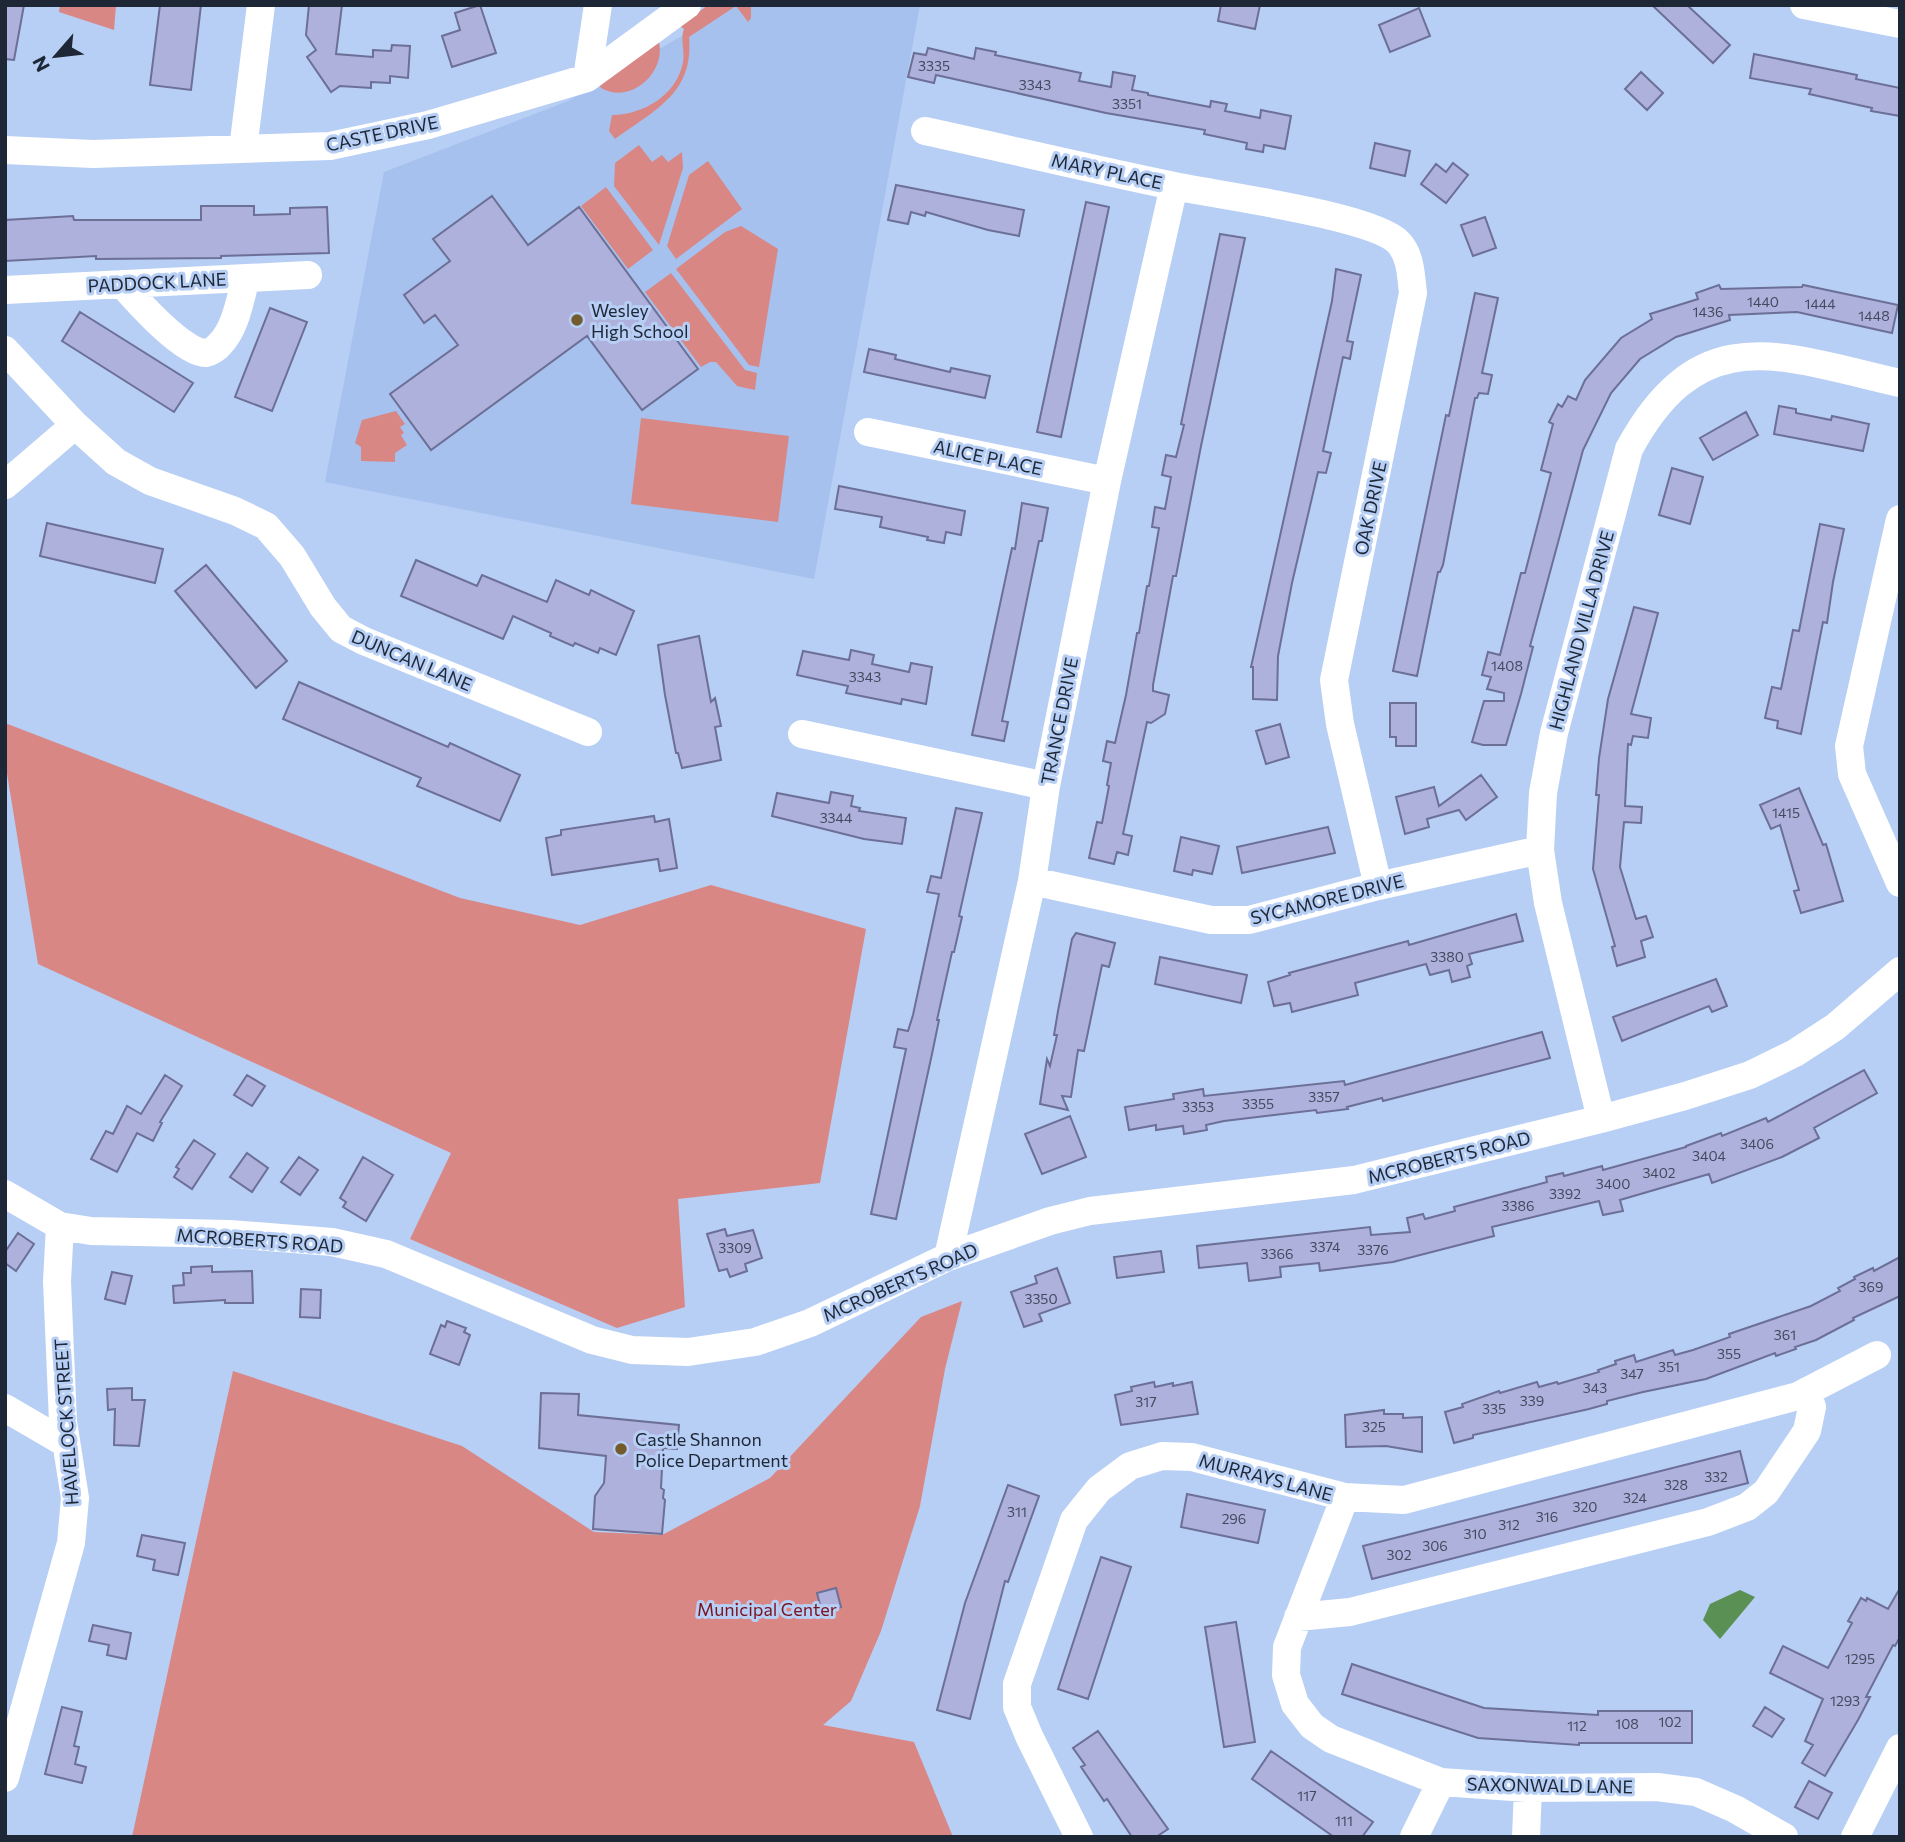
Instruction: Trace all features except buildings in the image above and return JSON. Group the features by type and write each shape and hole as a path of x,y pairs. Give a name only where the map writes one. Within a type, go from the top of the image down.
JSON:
{"street":[{"path":"243,149 261,5"},
{"path":"586,78 598,5"},
{"name":"CASTE DRIVE","path":"5,150 93,154 330,146 428,125 586,78 687,5"},
{"path":"1804,5 1900,24"},
{"name":"MARY PLACE","path":"925,131 1174,186 1291,208"},
{"name":"TRANCE DRIVE","path":"948,1257 1032,881 1046,786 1107,481 1174,186"},
{"name":"OAK DRIVE","path":"1291,208 1379,229 1400,243 1410,265 1413,293 1408,326 1334,680 1340,724 1378,886"},
{"name":"PADDOCK LANE","path":"5,290 308,275"},
{"path":"122,284 162,327 198,351 207,353 226,338 246,278"},
{"name":"DUNCAN LANE","path":"5,350 75,425 116,462 150,481 235,511 266,526 292,556 323,607 341,629 588,732"},
{"name":"HIGHLAND VILLA DRIVE","path":"1601,1119 1548,903 1539,850 1543,793 1554,733 1629,449 1659,402 1689,374 1719,361 1756,355 1788,358 1900,383"},
{"path":"5,485 75,425"},
{"name":"ALICE PLACE","path":"868,432 1107,481"},
{"path":"1900,519 1849,746 1853,774 1900,883"},
{"path":"802,734 1046,786"},
{"name":"SYCAMORE DRIVE","path":"1032,881 1211,920 1249,920 1378,886 1539,850"},
{"name":"MCROBERTS ROAD","path":"5,1194 60,1226 90,1231 230,1234 332,1242 386,1254 592,1340 632,1350 688,1352 755,1342 810,1323 948,1257 1050,1221 1090,1211 1354,1180 1601,1119 1750,1075 1795,1054 1835,1027 1900,971"},
{"name":"HAVELOCK STREET","path":"5,1778 71,1544 75,1498 65,1443 57,1281 60,1226"},
{"name":"MURRAYS LANE","path":"1079,1837 1017,1707 1017,1684 1074,1520 1099,1489 1130,1466 1162,1456 1192,1457 1345,1497 1404,1500 1798,1396 1877,1355"},
{"path":"1298,1616 1350,1612 1708,1522 1747,1507 1766,1492 1807,1431 1812,1407 1807,1391"},
{"path":"5,1408 65,1443"},
{"name":"SAXONWALD LANE","path":"1345,1497 1287,1647 1286,1675 1295,1704 1312,1726 1331,1739 1441,1782 1528,1788 1657,1787 1696,1792 1735,1809 1784,1837"},
{"path":"1855,1837 1900,1748"},
{"path":"1414,1837 1441,1782"},
{"path":"1526,1837 1528,1788"}],"shaded area":[{"path":"736,5 920,5 814,579 325,482 384,172 568,101"},
{"path":"1740,1590 1755,1597 1720,1639 1703,1620 1710,1604"}],"green space":[{"path":"60,5 116,5 114,30 59,12"},
{"path":"708,5 751,5 751,18 748,22 736,6 689,37 689,57 678,87 657,109 615,139 609,131 612,115 647,107 674,84 683,62 684,29 680,26"},
{"path":"659,42 657,65 644,83 623,92 601,88 599,84"},
{"path":"639,145 652,162 662,155 668,162 682,152 683,168 659,245 614,186 615,163"},
{"path":"708,161 742,209 676,259 667,246 689,175"},
{"path":"606,187 653,250 628,269 581,206"},
{"path":"741,226 778,249 759,367 749,365 676,269 725,232"},
{"path":"671,273 745,370 757,373 755,390 737,386 716,362 701,367 645,292"},
{"path":"396,411 405,424 400,427 407,445 395,453 395,462 361,461 361,447 355,443 362,420"},
{"path":"641,418 789,436 778,522 631,504"},
{"path":"5,723 460,898 580,925 711,885 866,929 820,1183 678,1199 685,1307 617,1328 410,1239 451,1153 38,964 5,761"},
{"name":"Municipal Center","path":"962,1301 945,1369 920,1506 881,1631 851,1701 823,1725 914,1742 953,1837 132,1837 233,1371 462,1446 594,1532 662,1535 770,1478 921,1317"}],"place":[{"name":"Wesley High School","path":"577,320"},
{"name":"Castle Shannon Police Department","path":"621,1449"}]}
